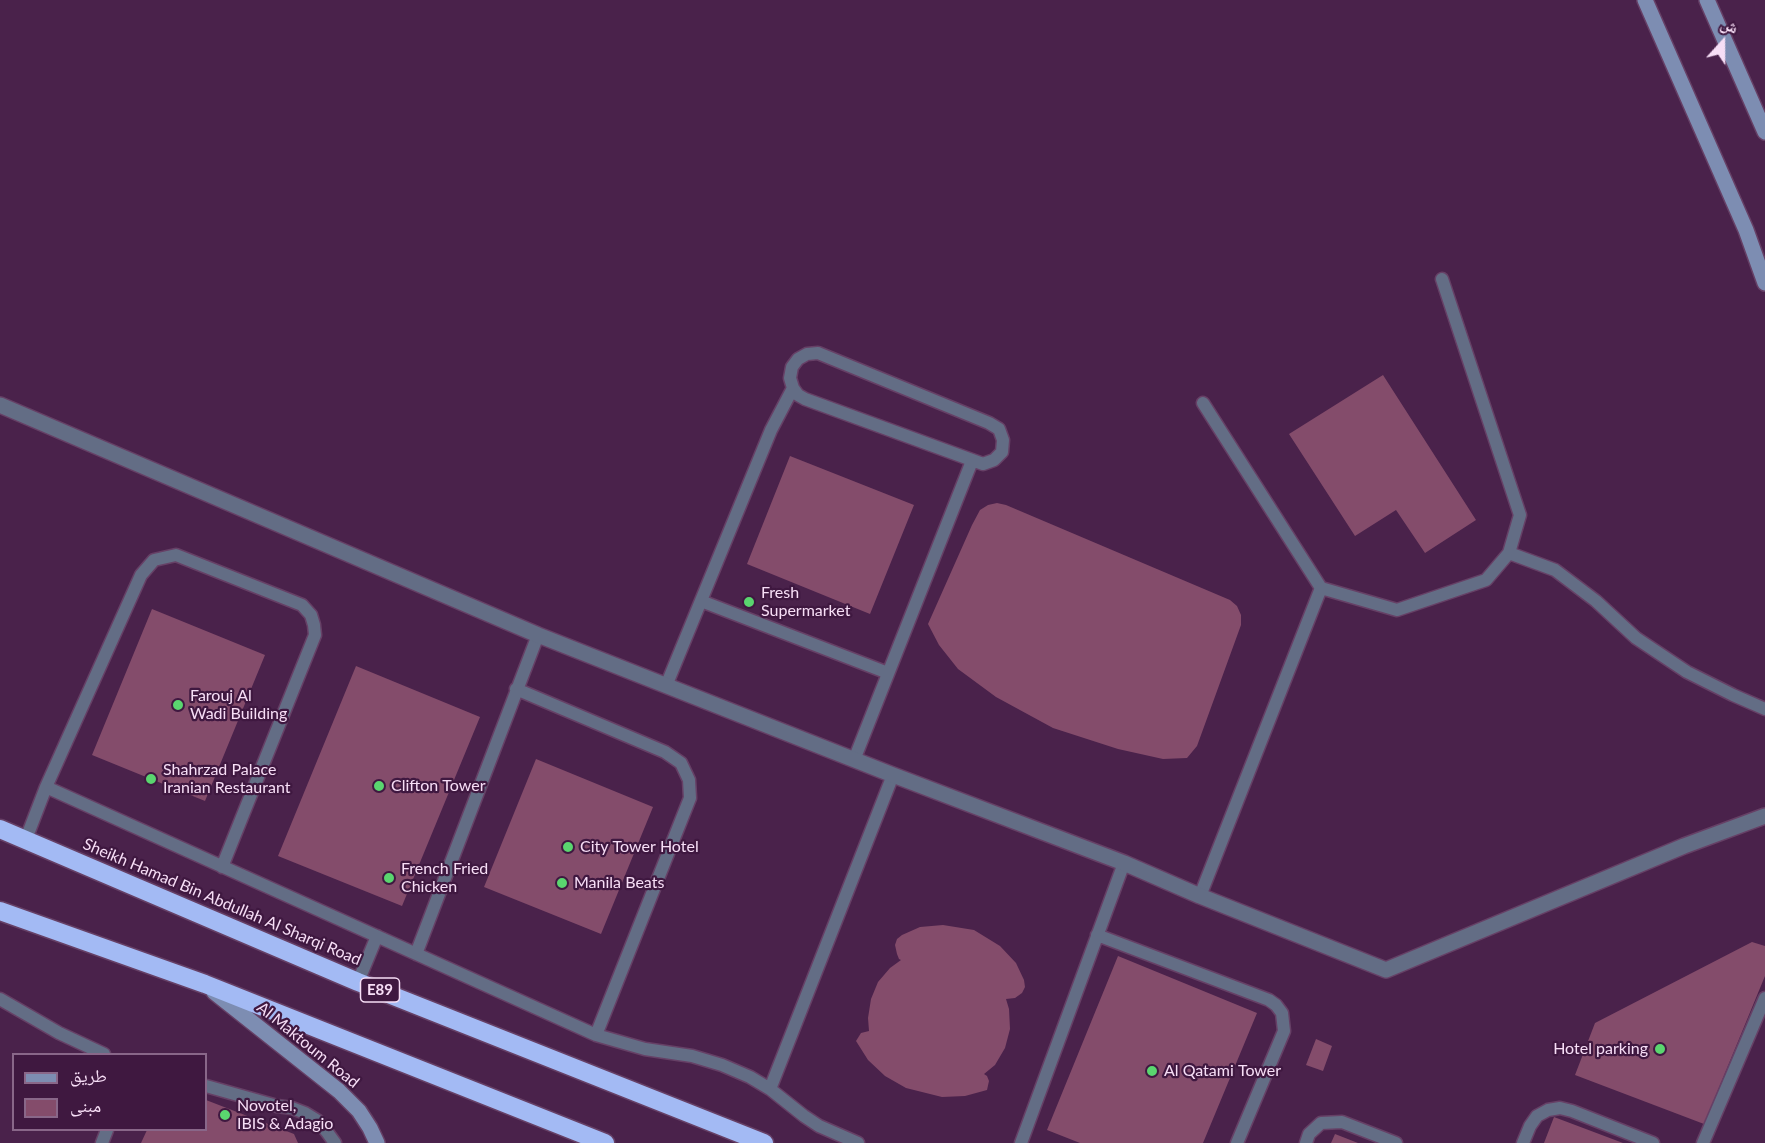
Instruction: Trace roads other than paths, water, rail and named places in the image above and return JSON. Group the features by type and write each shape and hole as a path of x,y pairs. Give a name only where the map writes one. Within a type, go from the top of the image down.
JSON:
{"highway":[{"name":"Sheikh Hamad Bin Abdullah Al Sharqi Road","path":"0,829 358,981 764,1143"},
{"path":"0,911 205,984 605,1143"}],"street":[{"path":"1645,0 1762,265 1765,283"},
{"path":"1707,0 1765,132"},
{"path":"0,405 538,635 893,776 1124,863 1200,896 1386,970 1684,846 1765,816"},
{"name":"Al Maktoum Road","path":"205,984 339,1091 358,1111 377,1143"}],"lane":[{"path":"1203,403 1321,588 1397,610 1486,580 1509,553 1520,515 1442,279"},
{"path":"818,353 999,429 1003,440 1002,452 994,460 983,464 972,460 805,399 793,388 790,378 792,367 798,359 807,354 818,353"},
{"path":"666,686 771,430 793,388"},
{"path":"854,760 972,460"},
{"path":"1509,553 1555,570 1596,601 1636,638 1687,672 1765,709"},
{"path":"26,839 46,787 141,575 154,560 176,555 302,606 310,615 315,635 222,867"},
{"path":"1200,896 1321,588"},
{"path":"701,601 888,673"},
{"path":"416,954 538,635"},
{"path":"516,689 665,752 681,763 689,780 690,798 596,1035"},
{"path":"770,1089 893,776"},
{"path":"46,787 596,1035 628,1045 692,1056 750,1077 819,1126 858,1143"},
{"path":"1021,1143 1124,863"},
{"path":"1097,935 1269,1000 1281,1013 1284,1031 1237,1143"},
{"path":"358,981 377,936"},
{"path":"0,999 59,1033 102,1053"},
{"path":"1703,1143 1765,999"},
{"path":"207,1086 305,1113 318,1121 335,1143"},
{"path":"1523,1143 1537,1116 1548,1110 1560,1108 1653,1143"},
{"path":"1306,1143 1309,1134 1321,1124 1341,1122 1396,1143"}],"place":[{"name":"Fresh Supermarket","path":"749,602"},
{"name":"Farouj Al Wadi Building","path":"178,705"},
{"name":"Shahrzad Palace Iranian Restaurant","path":"151,779"},
{"name":"Clifton Tower","path":"379,786"},
{"name":"City Tower Hotel","path":"568,847"},
{"name":"French Fried Chicken","path":"389,878"},
{"name":"Manila Beats","path":"562,883"},
{"name":"Hotel parking","path":"1660,1049"},
{"name":"Al Qatami Tower","path":"1152,1071"},
{"name":"Novotel, IBIS & Adagio","path":"225,1115"}]}
